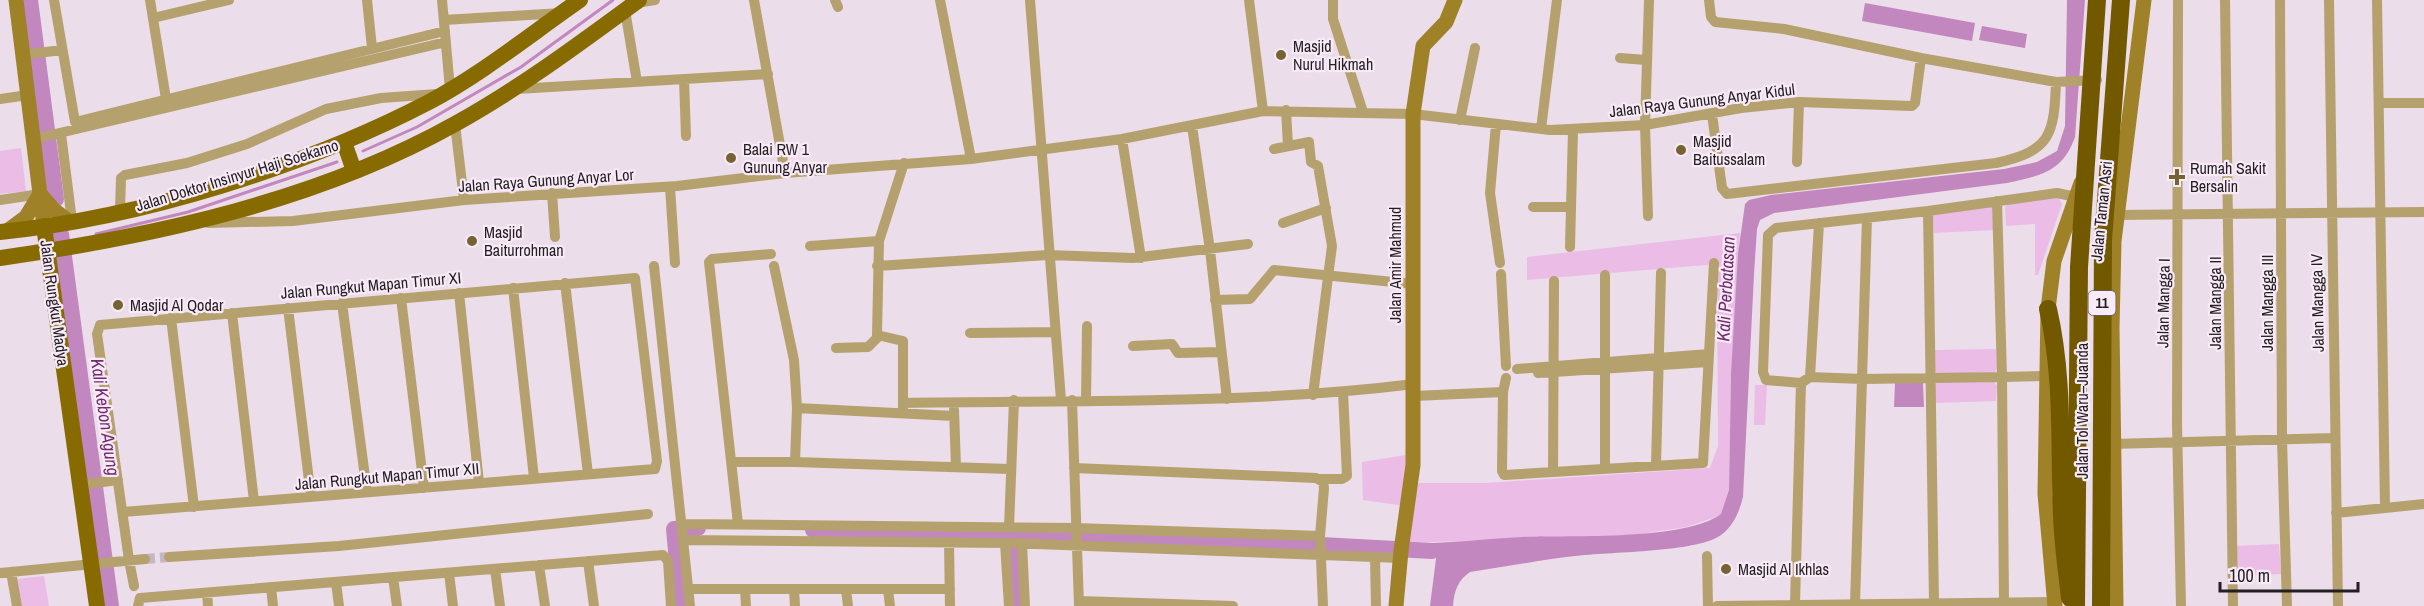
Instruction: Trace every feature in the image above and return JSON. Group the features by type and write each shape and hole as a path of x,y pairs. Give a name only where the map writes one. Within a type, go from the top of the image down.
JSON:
{"highway":[{"name":"Jalan Tol Waru–Juanda","path":"2076,606 2079,267 2097,0"},
{"name":"Jalan Tol Waru–Juanda","path":"2101,606 2103,240 2121,0"},
{"path":"2048,309 2056,344 2061,409 2060,605"}],"main road":[{"name":"Jalan Rungkut Madya","path":"16,0 25,54 28,95 38,139 40,194 61,223 52,251 51,278 97,564 97,606"},
{"name":"Jalan Doktor Insinyur Haji Soekarno","path":"3,231 61,223 120,211 217,185 344,142 447,91 512,50 552,9 580,0"},
{"name":"Jalan Amir Mahmud","path":"1396,606 1413,465 1413,114 1423,46 1446,22 1455,0"},
{"path":"2060,605 2045,510 2045,376 2048,309 2054,261 2084,177 2099,80 2104,0"},
{"name":"Jalan Taman Asri","path":"2116,606 2112,328 2117,219 2144,0"},
{"name":"Jalan Doktor Insinyur Haji Soekarno","path":"0,258 74,247 190,222 258,204 354,171 455,124 554,63 633,4"},
{"path":"344,142 354,171"},
{"path":"2084,177 2101,185 2121,186"},
{"path":"3,231 26,217 40,194 54,210 61,223"},
{"path":"2067,221 2087,218 2117,219"},
{"path":"23,254 51,278"}],"street":[{"path":"54,0 75,122 372,48 552,9"},
{"path":"150,0 166,99"},
{"path":"153,18 225,0"},
{"path":"367,0 372,48"},
{"path":"120,211 121,178 125,176 187,163 247,144 326,110 381,98 447,91 442,0"},
{"path":"637,82 633,4 655,0"},
{"path":"754,0 785,173"},
{"path":"940,0 971,159"},
{"path":"1030,0 1055,332 1074,468 1079,604 1233,606"},
{"path":"1249,0 1263,111"},
{"path":"1333,0 1333,19 1360,112"},
{"path":"1541,129 1557,0"},
{"path":"1648,216 1645,125 1649,0"},
{"path":"1709,0 1711,17 1715,22 1784,29 1921,58 2058,83 2099,80"},
{"name":"Jalan Mangga I","path":"2178,0 2177,442 2181,606"},
{"name":"Jalan Mangga II","path":"2225,0 2234,606"},
{"name":"Jalan Mangga III","path":"2280,0 2283,213 2282,440 2287,606"},
{"name":"Jalan Mangga IV","path":"2329,0 2330,213 2338,606"},
{"path":"2377,0 2385,508"},
{"path":"38,139 445,31"},
{"path":"1460,120 1475,48"},
{"path":"25,54 62,50"},
{"path":"1620,58 1646,60"},
{"name":"Jalan Raya Gunung Anyar Kidul","path":"1192,126 1263,111 1286,110 1413,114 1541,129 1573,130 1645,125 1799,102 1913,106 1921,58"},
{"path":"510,90 768,74"},
{"path":"684,79 686,136"},
{"path":"1712,114 1722,188 1728,194 1996,163 2021,157 2037,150 2049,136 2055,116 2058,83"},
{"path":"0,99 28,95"},
{"path":"1797,162 1799,102"},
{"path":"2379,104 2424,103"},
{"path":"1286,110 1288,146"},
{"path":"455,124 464,200"},
{"path":"1496,124 1490,193 1501,269 1511,372 1503,395 1502,471 1504,475 1703,462 1714,263"},
{"path":"1192,126 1210,250 1227,399"},
{"name":"Jalan Raya Gunung Anyar Lor","path":"190,222 219,224 294,221 464,200 670,187 785,173 971,159 1122,139 1192,126"},
{"path":"1570,247 1573,130"},
{"path":"60,134 61,223"},
{"path":"1122,139 1141,258"},
{"path":"1274,149 1309,142 1311,162 1318,166 1331,230 1330,276 1313,395"},
{"path":"836,348 868,347 879,336 877,266 879,241 904,164"},
{"path":"670,187 675,263"},
{"path":"2045,376 1769,381 1764,377 1768,235 1776,228 1928,211 2060,192 2076,197"},
{"path":"552,193 555,237"},
{"path":"0,200 40,194"},
{"path":"1997,201 2002,377 2004,602"},
{"path":"1533,207 1570,207"},
{"path":"1283,222 1326,208"},
{"path":"1928,211 1934,603"},
{"path":"2117,219 2179,214 2424,212"},
{"path":"1855,604 1868,218"},
{"path":"1795,604 1806,380 1819,224"},
{"path":"810,246 879,241"},
{"path":"877,266 1048,255 1141,258 1248,244"},
{"path":"738,524 733,462 709,266 712,259 771,254"},
{"path":"654,266 684,532 690,606"},
{"path":"774,266 792,344 797,408 795,462"},
{"path":"1215,300 1250,299 1258,286 1269,280 1274,270 1413,284"},
{"path":"1656,465 1661,273"},
{"path":"1605,275 1605,469"},
{"name":"Jalan Rungkut Mapan Timur XI","path":"118,480 97,334 98,328 104,324 632,277 637,283 657,461 655,469"},
{"path":"1553,472 1556,368 1554,281"},
{"path":"565,283 588,474"},
{"path":"513,288 534,478"},
{"path":"459,293 478,483"},
{"path":"401,298 424,488"},
{"path":"342,303 367,492"},
{"path":"288,308 311,497"},
{"path":"232,313 254,501"},
{"path":"171,318 194,507"},
{"path":"1086,401 1087,326"},
{"path":"970,333 1055,332"},
{"path":"879,336 903,341 903,407"},
{"path":"1133,346 1172,344 1178,353 1221,352"},
{"path":"1511,372 1708,358"},
{"path":"797,408 903,407 953,402 1014,400 1227,399 1343,392 1503,395"},
{"path":"1074,468 1342,479 1347,476 1343,392"},
{"path":"1009,527 1014,400"},
{"path":"953,402 956,467"},
{"path":"903,407 954,416"},
{"path":"2112,444 2335,438"},
{"path":"733,462 1010,469"},
{"name":"Jalan Rungkut Mapan Timur XII","path":"123,512 655,469"},
{"path":"1318,478 1324,488 1323,606"},
{"path":"85,484 118,480 123,512 124,561 134,586"},
{"path":"2336,513 2424,504"},
{"path":"169,557 339,546 648,514"},
{"path":"684,532 738,524 1009,527 1075,537 1322,544 1375,557 1401,551"},
{"path":"684,532 949,542 1014,543 1075,537 1322,544"},
{"path":"949,542 950,606"},
{"path":"1009,606 1014,543"},
{"path":"1014,543 1025,606"},
{"path":"139,602 271,587 663,555 668,561 671,606"},
{"path":"1707,556 1708,606"},
{"path":"1375,557 1376,606"},
{"path":"17,606 3,572 145,559"},
{"path":"588,561 594,606"},
{"path":"539,565 545,606"},
{"path":"495,569 500,606"},
{"path":"449,573 453,606"},
{"path":"393,577 397,606"},
{"path":"336,582 339,606"},
{"path":"271,587 273,606"},
{"path":"688,589 950,589"},
{"path":"745,589 746,606"},
{"path":"794,589 795,606"},
{"path":"846,589 848,606"},
{"path":"888,589 890,606"},
{"path":"207,593 208,606"},
{"path":"1717,606 2004,602 2060,605"}],"shaded area":[{"name":"Kali Perbatasan","path":"2067,0 2085,0 2075,137 2070,149 2057,165 2030,178 2007,183 1774,213 1760,220 1757,229 1754,274 1743,497 1731,526 1722,535 1704,543 1687,546 1549,559 1470,572 1457,586 1453,606 1430,606 1437,551 1411,550 1411,544 1522,537 1654,533 1704,523 1721,514 1729,490 1731,373 1738,254 1745,204 1749,200 1771,195 2004,169 2037,162 2057,151 2065,126"},
{"path":"1865,3 1975,23 1972,41 1862,21"},
{"path":"1982,26 2027,34 2025,48 1979,40"},
{"path":"21,148 26,191 0,194 0,151"},
{"path":"2058,197 2062,204 2038,275 2035,275 2035,224 2006,226 2005,207 2010,203"},
{"path":"1993,205 1994,230 1934,233 1932,214"},
{"path":"1740,233 1731,373 1729,490 1724,511 1719,516 1686,527 1633,535 1405,543 1414,483 1486,483 1710,468 1718,446 1717,264 1527,280 1527,257"},
{"path":"1996,349 1997,368 1995,372 1937,374 1934,369 1934,350"},
{"path":"1993,380 1997,386 1996,401 1935,403 1934,384 1938,381"},
{"path":"1895,383 1923,383 1924,407 1894,407"},
{"path":"1755,385 1767,385 1765,425 1754,425"},
{"path":"1412,454 1405,506 1363,500 1362,462"},
{"path":"2279,544 2281,574 2237,576 2236,546"},
{"path":"44,576 49,606 22,606 17,579"}],"waterway":[{"name":"Kali Kebon Agung","path":"30,0 56,199"},
{"path":"363,151 417,127 521,67 613,0"},
{"path":"96,234 188,212 337,162"},
{"name":"Kali Kebon Agung","path":"61,234 111,606"},
{"path":"681,606 674,529 698,528"},
{"path":"813,530 1175,537 1432,551"},
{"path":"1014,534 1018,606"}],"tunnel":[{"path":"145,559 169,557"}],"place":[{"name":"Masjid Nurul Hikmah","path":"1281,55"},
{"name":"Masjid Baitussalam","path":"1681,150"},
{"name":"Balai RW 1 Gunung Anyar","path":"731,158"},
{"name":"Rumah Sakit Bersalin","path":"2177,177"},
{"name":"Masjid Baiturrohman","path":"472,241"},
{"name":"Masjid Al Qodar","path":"118,305"},
{"name":"Masjid Al Ikhlas","path":"1726,569"}]}
